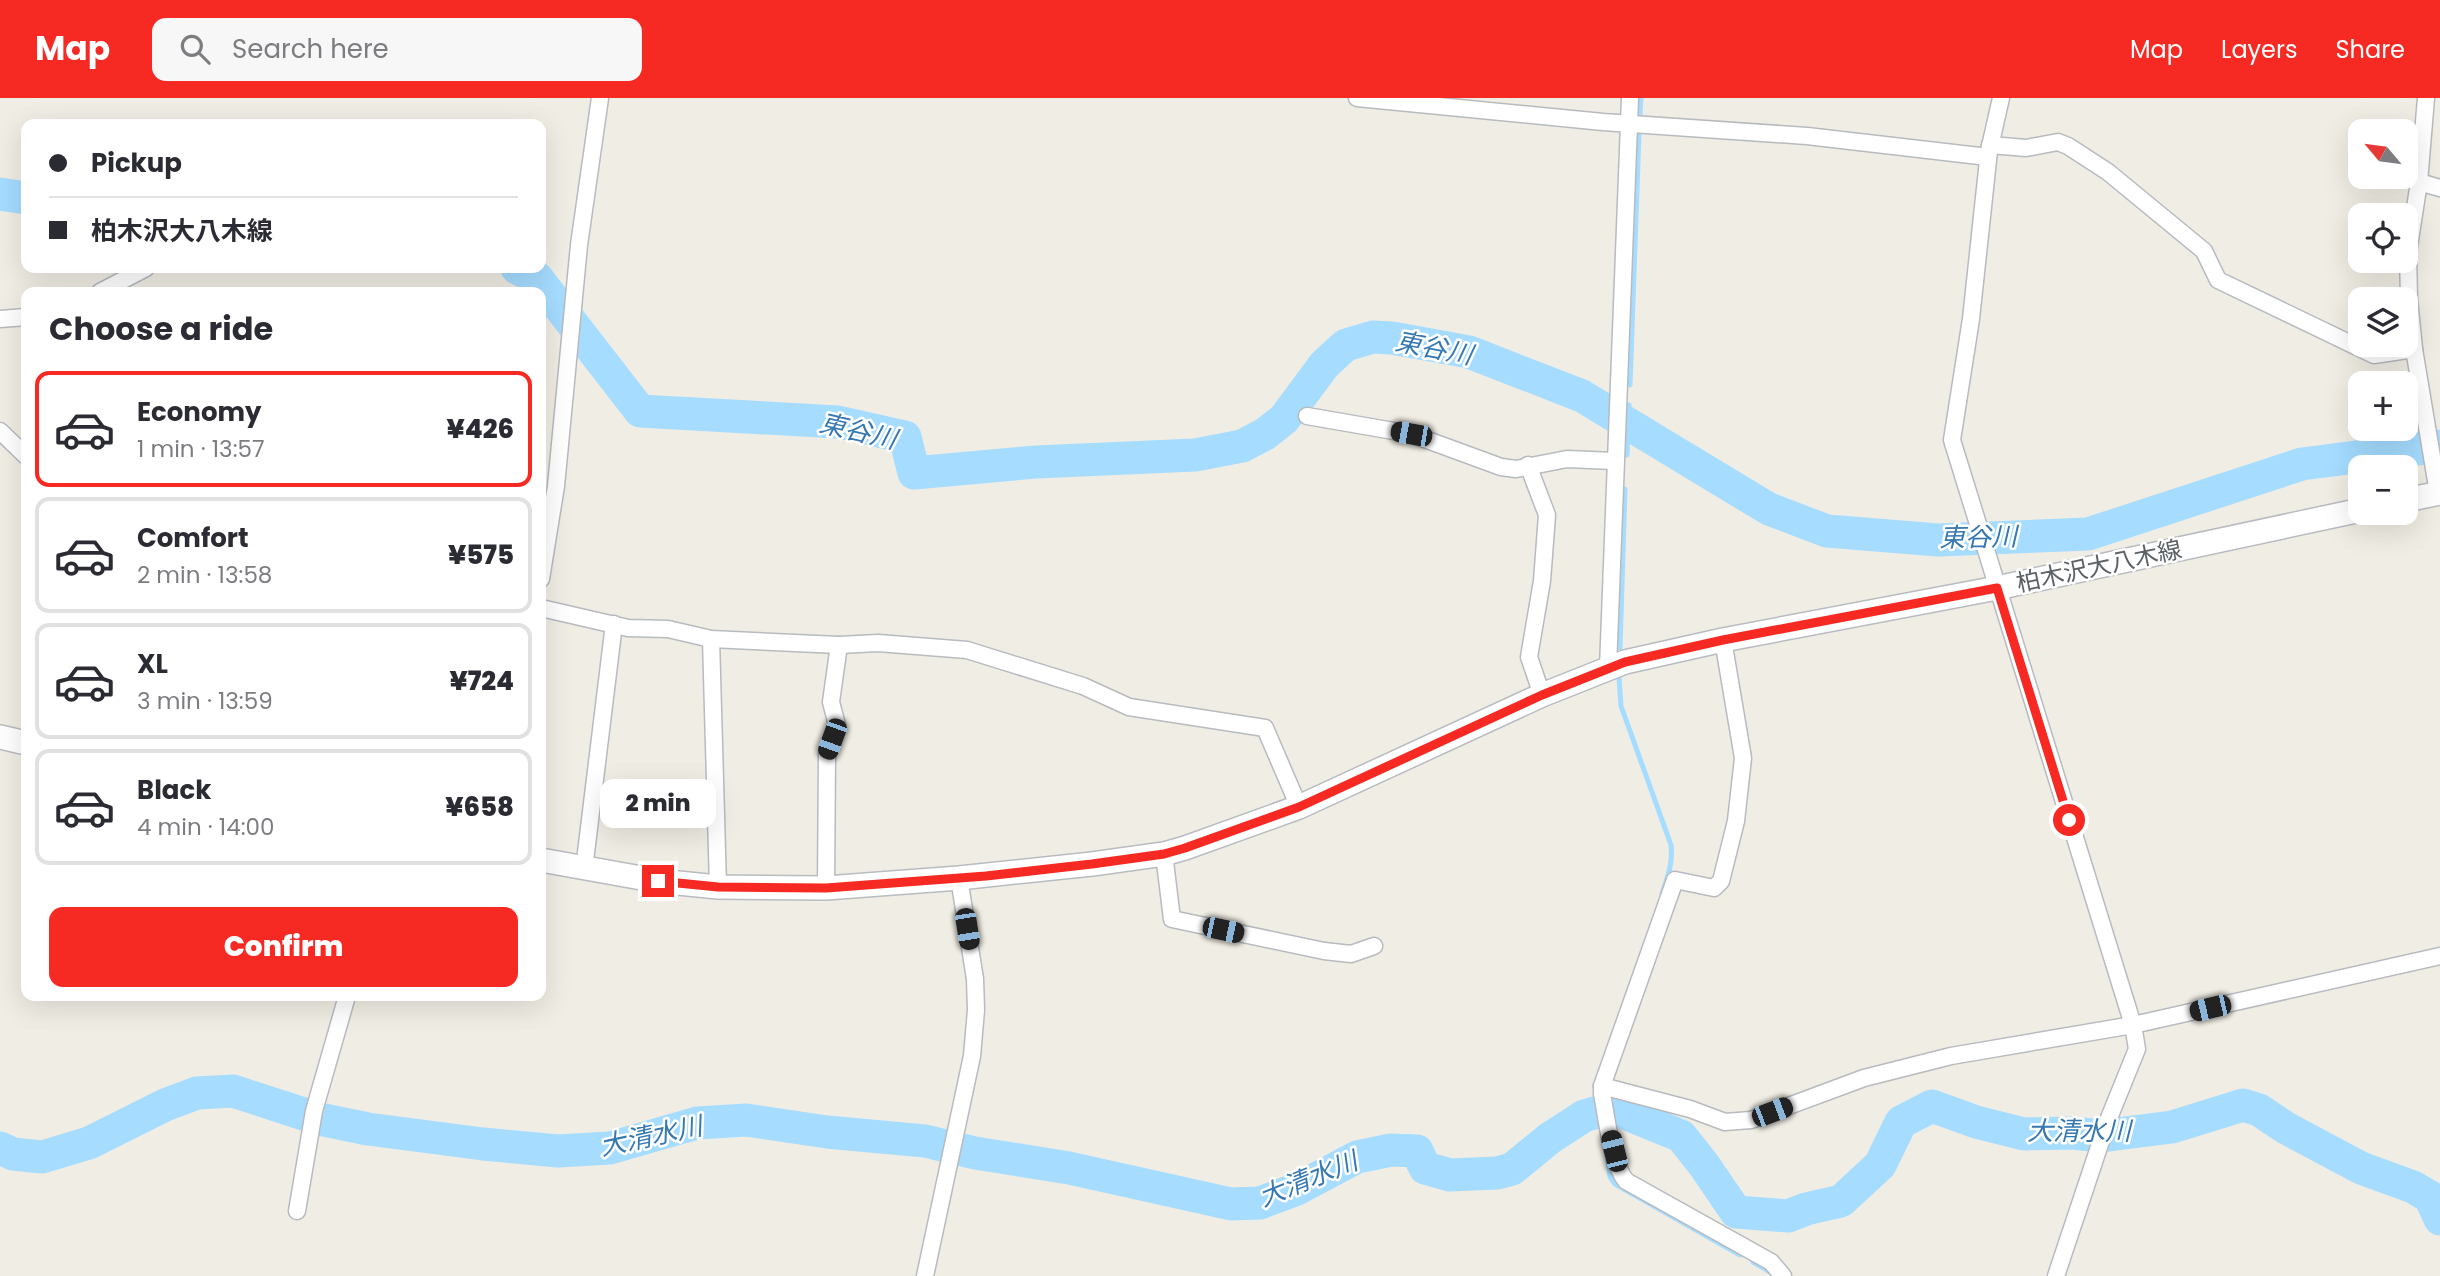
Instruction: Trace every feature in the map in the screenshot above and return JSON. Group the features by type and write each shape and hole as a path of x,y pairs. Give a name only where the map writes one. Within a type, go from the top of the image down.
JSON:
{"main road":[{"path":"2418,497 2439,493"},
{"name":"柏木沢大八木線","path":"546,861 658,881 718,887 826,888 959,878 1164,854 1299,807 1542,695 1608,668 1723,640 1997,588 2348,513"},
{"path":"0,737 21,742"}],"street":[{"path":"546,548 556,486 571,321 600,98"},
{"path":"1357,98 1629,123 1989,151 2058,142 2108,172 2204,251 2218,280 2348,342"},
{"path":"1608,668 1630,98"},
{"path":"2001,98 1989,151 1971,319 1952,440 2133,1025 2137,1049 2107,1123 2056,1276"},
{"path":"2409,287 2408,253 2419,182 2426,98"},
{"path":"2419,182 2440,188"},
{"path":"110,287 136,273"},
{"path":"0,319 21,317"},
{"path":"2415,357 2439,493"},
{"path":"1307,416 1411,434 1501,467 1516,469 1567,459 1615,455"},
{"path":"0,431 21,451"},
{"path":"1528,466 1546,515 1542,582 1529,657 1542,695"},
{"path":"546,609 628,628 668,629 711,639 839,645 878,643 967,650 1083,686 1129,708 1265,728 1299,807"},
{"path":"584,869 614,624"},
{"path":"711,639 718,887"},
{"path":"1723,640 1743,758 1736,821 1721,881 1714,888 1708,888 1675,880 1602,1090 1621,1175 1626,1181 1771,1262 1783,1276"},
{"path":"826,888 827,753 837,726 831,702 839,645"},
{"path":"1164,854 1172,919 1324,951 1351,954 1374,946"},
{"path":"925,1276 972,1056 976,1010 975,979 959,878"},
{"path":"1602,1090 1690,1110 1725,1122 1751,1120 1864,1078 1951,1056 2133,1025 2440,956"},
{"path":"297,1211 310,1128 345,1001"}],"waterway":[{"path":"1640,114 1641,98"},
{"path":"1630,385 1639,133"},
{"name":"東谷川","path":"0,194 21,197"},
{"name":"東谷川","path":"527,273 537,278 544,287"},
{"name":"東谷川","path":"546,290 640,411 838,422 905,437 914,473 1036,462 1195,455 1242,446 1265,434 1284,419 1324,365 1346,345 1373,337 1469,352 1582,396 1769,509 1827,531 1938,540 2088,534 2302,464 2440,446"},
{"path":"1627,455 1629,405"},
{"path":"1620,648 1625,489"},
{"path":"1619,677 1621,706 1671,845 1671,864 1662,894"},
{"name":"大清水川","path":"0,1148 13,1154 42,1157 89,1143 165,1105 197,1093 233,1091 319,1119 368,1129 558,1151 610,1148 697,1123 746,1120 827,1132 925,1141 975,1153 1069,1168 1231,1204 1260,1203 1297,1189 1357,1157 1391,1150 1417,1151 1425,1168 1450,1175 1497,1173 1512,1169 1550,1138 1584,1116 1612,1108 1681,1136 1736,1212 1788,1216 1841,1201 1880,1165 1901,1122 1932,1106 1976,1122 2024,1134 2073,1133 2101,1136 2172,1127 2243,1105 2259,1110 2286,1128 2361,1168 2413,1187 2430,1197 2440,1219"},
{"path":"1607,1155 1610,1177 1615,1184 1740,1255"},
{"path":"1753,1262 1772,1273"}],"route":[{"path":"658,881 718,887 826,888 986,876 1164,854 1299,807 1542,695 1625,662 1723,640 1997,588 2069,820"}]}
